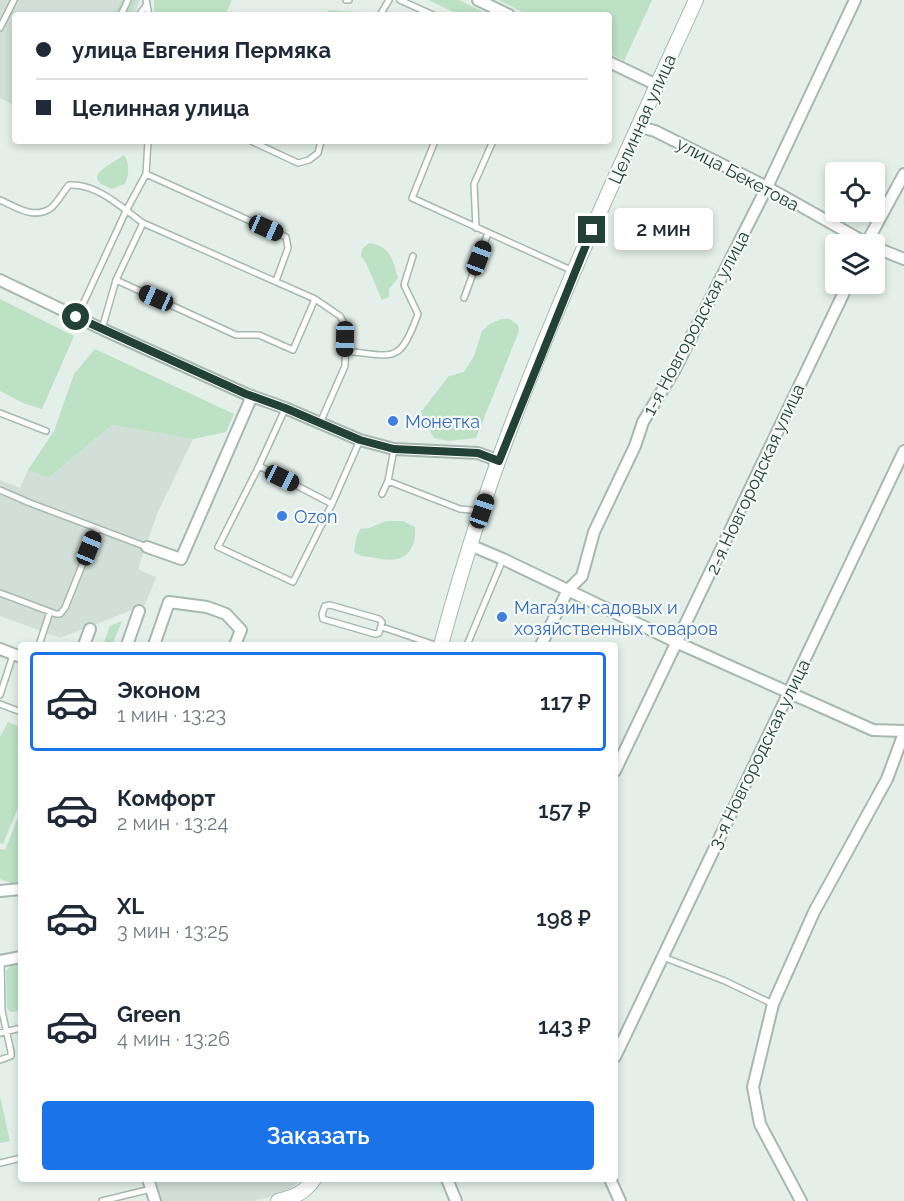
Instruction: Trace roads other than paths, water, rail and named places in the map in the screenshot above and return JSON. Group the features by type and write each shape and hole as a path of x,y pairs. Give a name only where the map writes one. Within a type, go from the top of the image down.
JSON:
{"main road":[{"name":"Целинная улица","path":"443,642 470,545 499,461 574,271 696,0"},
{"path":"279,1201 292,1198 305,1191 312,1182"}],"street":[{"path":"478,0 503,12"},
{"name":"1-я Новгородская улица","path":"542,642 568,590 582,576 594,532 643,422 674,371 767,187 855,0"},
{"path":"612,63 657,85"},
{"name":"улица Бекетова","path":"638,126 655,130 767,187 849,234"},
{"path":"872,234 904,174"},
{"path":"885,251 904,259"},
{"path":"0,280 102,329 252,396 360,440 394,449 478,453 499,461"},
{"name":"2-я Новгородская улица","path":"618,765 843,294"},
{"path":"147,547 181,559 252,396"},
{"name":"3-я Новгородская улица","path":"618,1051 904,452"},
{"path":"470,545 678,643 873,730 904,732 887,779 814,912 773,1004 753,1087 760,1124 801,1201"},
{"path":"155,642 169,602 207,607 226,614 241,630 236,642"},
{"path":"128,642 139,611"},
{"path":"85,642 90,629"},
{"path":"0,650 17,656"},
{"path":"0,891 18,889"},
{"path":"1,961 18,958"},
{"path":"448,1182 456,1201"},
{"path":"612,1182 621,1201"},
{"path":"149,1184 155,1201"}],"lane":[{"path":"0,28 14,0"},
{"path":"400,0 426,12"},
{"path":"76,317 146,174 148,144"},
{"path":"258,144 298,163 309,160 318,153 320,144"},
{"path":"434,144 412,198 574,271"},
{"path":"476,228 474,184 492,144"},
{"path":"146,174 286,237 288,248 276,281"},
{"path":"0,200 32,213 42,212 52,207 69,185 79,184 118,202 143,223 315,299 344,322 345,366 320,423"},
{"path":"102,329 116,280 143,223"},
{"path":"464,298 488,233"},
{"path":"345,351 388,356 400,351 408,341 418,314 404,285 413,256"},
{"path":"116,280 236,335 260,335 293,350 315,299"},
{"path":"285,408 218,547 293,582 332,504 360,440"},
{"path":"0,413 46,431"},
{"path":"382,494 388,481 394,449"},
{"path":"259,466 332,504"},
{"path":"388,481 460,509 482,511"},
{"path":"0,490 147,547"},
{"path":"0,593 60,614 65,608 97,528"},
{"path":"468,642 503,559"},
{"path":"330,605 379,619 382,627 379,633 375,634 323,619 322,614 325,606 330,605"},
{"path":"40,642 50,612"},
{"path":"382,627 435,642"},
{"path":"0,695 17,656"},
{"path":"0,704 18,711"},
{"path":"662,957 725,981 773,1004"},
{"path":"0,1059 11,1056 3,1033 1,961"},
{"path":"3,1033 18,1029"},
{"path":"0,1163 18,1159"},
{"path":"102,1201 149,1184"}],"place":[{"name":"Монетка","path":"393,421"},
{"name":"Ozon","path":"282,516"},
{"name":"Магазин садовых и хозяйственных товаров","path":"502,617"}]}
